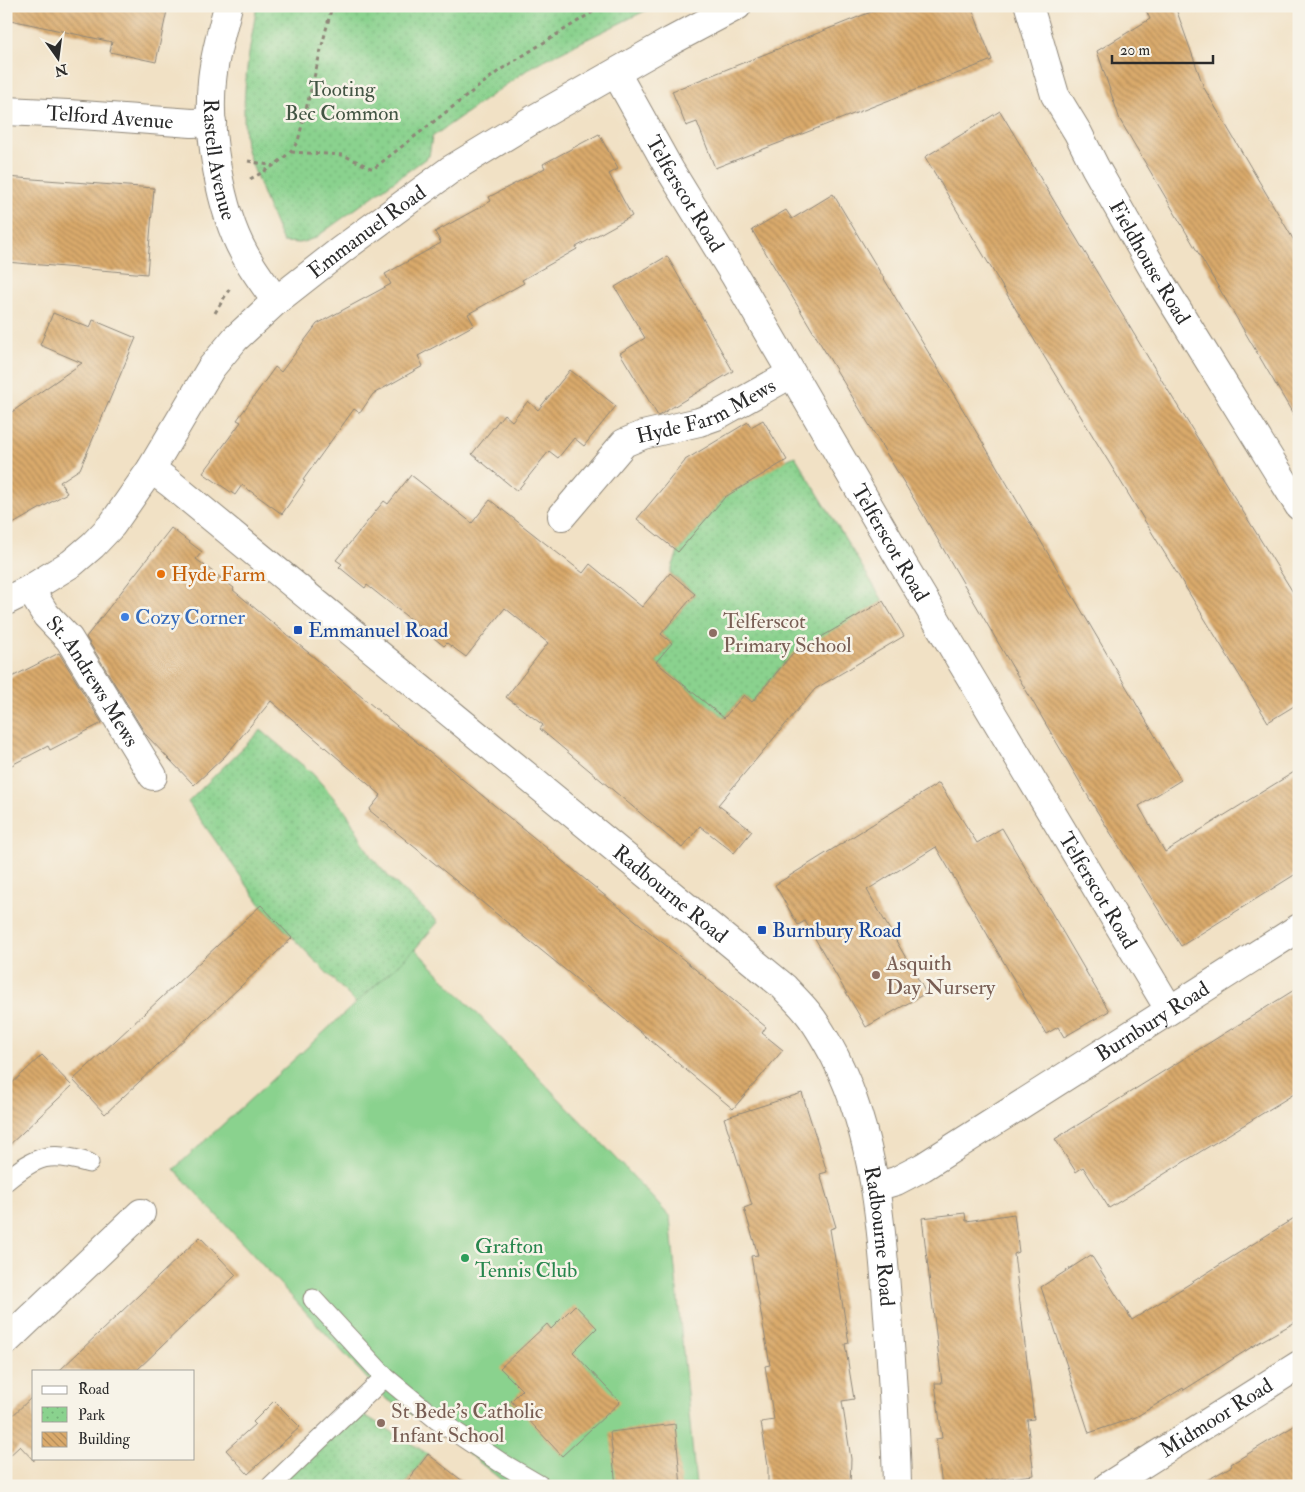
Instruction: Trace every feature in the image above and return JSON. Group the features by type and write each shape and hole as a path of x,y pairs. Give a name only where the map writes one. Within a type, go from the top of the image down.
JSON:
{"street":[{"name":"Rastell Avenue","path":"228,6 212,81 212,122 217,166 231,225 254,271 276,301"},
{"name":"Emmanuel Road","path":"6,601 30,589 72,563 93,545 127,505 151,469 211,368 235,339 276,301 341,250 450,170 534,119 671,41 737,6"},
{"name":"Fieldhouse Road","path":"1029,6 1055,95 1162,283 1299,506"},
{"name":"Telferscot Road","path":"616,73 670,170 735,276 984,701 1169,1010"},
{"name":"Telford Avenue","path":"6,111 192,123 212,122"},
{"name":"Hyde Farm Mews","path":"562,516 624,443 643,434 699,422 716,416 791,374"},
{"name":"Radbourne Road","path":"151,469 784,987 808,1012 841,1069 863,1128 875,1187 888,1302 897,1486"},
{"name":"St. Andrews Mews","path":"30,589 46,615 69,639 153,776"},
{"name":"Burnbury Road","path":"875,1187 896,1181 923,1167 1299,928"},
{"path":"6,1341 141,1213"},
{"name":"Midmoor Road","path":"1108,1486 1299,1365"}],"lane":[{"path":"6,1181 23,1166 39,1159 55,1156 72,1158 89,1164"},
{"path":"313,1299 384,1377 436,1419 500,1462 541,1486"},
{"path":"271,1486 384,1377"}],"path":[{"path":"250,180 274,167 291,152 298,141 332,6"},
{"path":"291,152 343,155 373,169 500,70 602,6"},
{"path":"211,319 232,286"}],"green space":[{"name":"Tooting Bec Common","path":"257,6 655,6 534,65 432,137 429,156 315,238 300,243 283,242 261,190 246,146 244,129 245,93 248,58"},
{"path":"795,456 883,601 803,649 785,662 752,702 744,695 724,718 656,662 672,643 661,634 695,594 670,573 678,552 738,481"},
{"path":"261,730 313,774 347,813 371,857 390,878 438,922 415,949 356,1003 261,905 188,802"},
{"name":"Grafton Tennis Club","path":"415,949 618,1160 670,1217 696,1486 509,1486 449,1438 385,1398 174,1169"},
{"path":"353,1408 428,1454 404,1486 271,1486"}],"building":[{"path":"6,6 168,6 156,62 110,52 112,42 6,19"},
{"path":"886,6 971,6 992,60 715,168 697,122 686,126 672,91"},
{"path":"1144,6 1175,6 1204,88 1299,249 1299,424 1120,120 1097,51 1150,19"},
{"path":"1000,111 1161,379 1299,602 1299,703 1268,722 1045,358 925,157"},
{"path":"599,134 618,169 609,174 632,216 522,280 524,283 468,314 474,325 418,356 423,366 373,394 360,413 354,409 303,480 305,481 282,514 242,485 235,495 203,473 241,422 237,420 275,367 281,372 317,324 391,284 385,274 441,243 435,232 491,201 489,197 545,168 543,164"},
{"path":"6,177 154,188 147,274 6,262"},
{"path":"833,194 986,448 1181,780 1139,806 1165,852 1299,769 1299,872 1181,946 1095,808 918,506 752,230 786,210 792,219"},
{"path":"667,256 733,371 658,416 620,353 645,338 615,287"},
{"path":"53,313 90,328 93,320 136,338 80,469 60,482 67,493 6,528 6,416 82,363 40,345"},
{"path":"570,370 616,406 584,446 574,438 558,458 549,451 517,491 472,454 504,414 512,421 528,401 538,410"},
{"path":"763,420 787,460 725,497 678,552 637,519 685,460 748,422 751,427"},
{"path":"411,475 472,523 490,500 583,573 590,564 642,607 670,573 695,594 661,634 672,643 656,662 724,718 744,695 752,702 792,654 883,601 904,636 815,689 718,805 752,831 734,853 700,826 682,848 540,729 543,725 506,697 548,643 505,608 466,657 447,643 444,646 367,585 365,588 339,567 342,564 336,560 384,501 388,504"},
{"path":"171,528 202,552 196,559 234,588 233,590 380,712 766,1027 762,1033 783,1050 733,1109 369,810 381,795 271,701 225,756 194,785 146,735 86,637"},
{"path":"59,653 102,723 50,750 48,746 6,768 6,680"},
{"path":"939,783 977,843 1002,828 1109,1011 1064,1037 1058,1027 1046,1034 936,847 867,890 926,993 866,1027 805,921 798,925 775,885"},
{"path":"261,905 292,938 105,1114 73,1080"},
{"path":"1299,987 1299,1091 1109,1208 1083,1167 1076,1172 1055,1139"},
{"path":"42,1055 72,1086 6,1148 6,1089"},
{"path":"802,1093 827,1172 820,1174 836,1227 830,1229 849,1343 845,1344 854,1399 842,1401 851,1459 850,1486 768,1486 768,1466 761,1422 774,1420 765,1366 770,1365 751,1256 758,1255 744,1208 752,1205 724,1118"},
{"path":"965,1213 966,1221 1014,1214 1019,1252 1014,1254 1034,1419 1027,1420 1034,1475 985,1481 986,1486 942,1486 936,1439 942,1438 935,1383 942,1383 922,1218"},
{"path":"1299,1215 1299,1320 1136,1417 1089,1433 1041,1287 1091,1255 1132,1320"},
{"path":"200,1237 236,1275 137,1370 60,1370"},
{"path":"575,1305 597,1328 573,1352 620,1402 562,1456 511,1401 522,1390 500,1368 547,1324 551,1329"},
{"path":"32,1397 32,1459 20,1446 6,1459 6,1422"},
{"path":"274,1401 300,1427 248,1474 226,1450 255,1424 253,1422"},
{"path":"1299,1423 1299,1486 1197,1486 1232,1466 1231,1464"},
{"path":"675,1424 681,1486 616,1486 610,1432"},
{"path":"428,1454 469,1486 404,1486"}],"place":[{"name":"Hyde Farm","path":"161,574"},
{"name":"Cozy Corner","path":"125,617"},
{"name":"Emmanuel Road","path":"298,630"},
{"name":"Telferscot Primary School","path":"713,633"},
{"name":"Burnbury Road","path":"762,930"},
{"name":"Asquith Day Nursery","path":"876,975"},
{"name":"Grafton Tennis Club","path":"465,1258"},
{"name":"St Bede's Catholic Infant School","path":"381,1423"}]}
